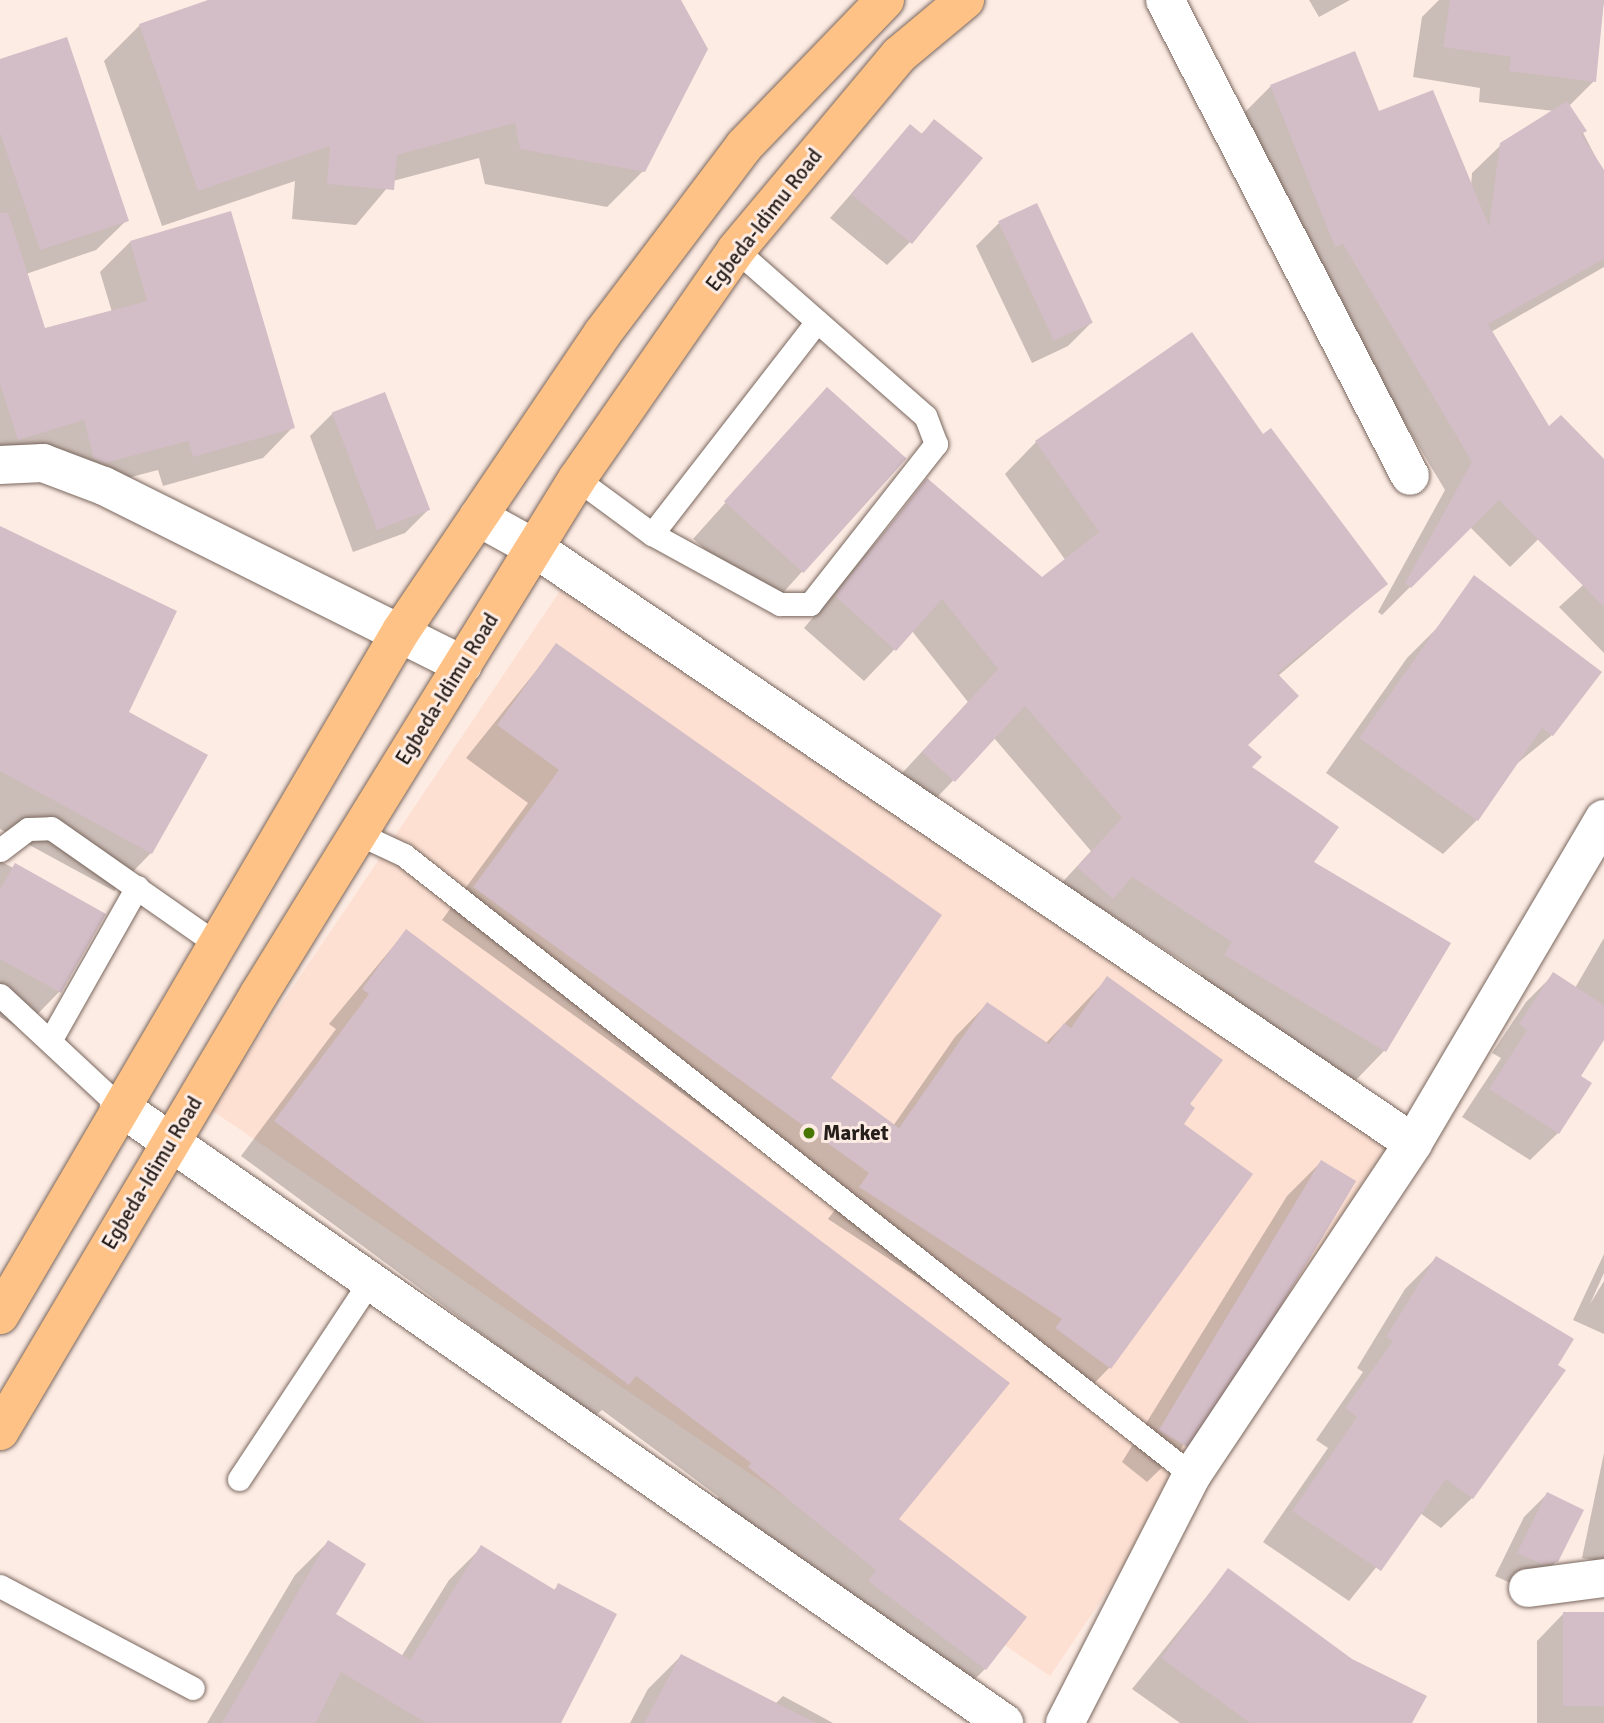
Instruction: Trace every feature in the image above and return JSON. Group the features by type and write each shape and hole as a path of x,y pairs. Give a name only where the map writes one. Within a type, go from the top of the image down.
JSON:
{"main road":[{"path":"0,1315 120,1105 401,631 602,334 744,146 885,0"},
{"name":"Egbeda-Idimu Road","path":"0,1431 357,833 536,549 577,479 736,250 899,55 965,0"}],"street":[{"path":"1164,0 1410,476"},
{"path":"0,465 43,463 104,486 463,664"},
{"path":"478,517 536,549 1413,1143"},
{"path":"1065,1723 1192,1475 1413,1143 1604,820"},
{"path":"120,1105 174,1138 1004,1723"},
{"path":"1528,1588 1604,1578"}],"lane":[{"path":"577,479 652,534 780,604 810,604 936,444 925,416 736,250"},
{"path":"652,534 817,321"},
{"path":"0,850 28,829 51,828 215,943"},
{"path":"357,833 404,855 1192,1475"},
{"path":"51,1039 137,887"},
{"path":"0,995 120,1105"},
{"path":"240,1479 372,1278"},
{"path":"0,1586 193,1688"}],"shaded area":[{"name":"Market","path":"562,588 1402,1154 1050,1676 210,1109"}],"building":[{"path":"208,0 681,0 708,49 645,172 520,149 515,123 397,155 394,190 327,184 330,146 198,191 139,24"},
{"path":"1450,0 1604,0 1596,82 1509,71 1511,57 1443,47"},
{"path":"67,37 129,221 40,250 0,133 0,59"},
{"path":"1355,51 1379,111 1433,90 1489,226 1500,143 1567,101 1587,131 1581,134 1604,170 1604,259 1488,324 1549,426 1561,415 1604,459 1604,607 1499,500 1411,588 1405,583 1472,462 1343,244 1335,247 1270,85"},
{"path":"934,119 983,158 912,244 851,194 910,124 922,134"},
{"path":"1037,203 1093,323 1054,341 998,221"},
{"path":"231,211 295,428 193,457 188,441 105,463 94,459 84,420 18,440 0,384 0,213 8,212 45,328 147,301 130,241"},
{"path":"1192,332 1263,434 1271,428 1388,584 1277,673 1299,696 1248,745 1262,757 1252,767 1339,827 1314,862 1451,943 1386,1052 1224,955 1232,942 1132,877 1113,899 1077,867 1122,818 1025,706 955,782 922,752 998,669 942,599 896,651 835,596 927,478 1042,577 1099,532 1035,441"},
{"path":"827,387 907,459 803,573 724,501"},
{"path":"385,392 430,510 377,530 332,412"},
{"path":"0,526 177,611 129,712 208,755 152,854 0,771"},
{"path":"1474,575 1602,672 1553,736 1542,728 1478,821 1359,738"},
{"path":"556,643 942,915 831,1078 899,1128 987,1002 1049,1044 1064,1023 1071,1028 1107,976 1223,1060 1190,1104 1195,1108 1184,1124 1253,1174 1111,1369 1055,1328 1062,1319 859,1187 869,1173 473,887 559,770 497,725"},
{"path":"15,863 106,914 61,993 0,959 0,889"},
{"path":"406,929 1010,1383 899,1519 1027,1617 986,1670 868,1581 876,1570 748,1467 751,1463 636,1376 629,1385 274,1121 369,994 362,989"},
{"path":"1553,972 1604,1005 1604,1040 1581,1076 1592,1083 1559,1134 1489,1089 1527,1030 1519,1024"},
{"path":"1321,1160 1356,1181 1194,1451 1159,1430"},
{"path":"1436,1256 1574,1339 1558,1365 1566,1370 1473,1499 1446,1479 1381,1571 1292,1511 1357,1417 1345,1408 1393,1341 1386,1337"},
{"path":"1547,1492 1584,1510 1558,1562 1541,1564 1517,1553"},
{"path":"328,1540 366,1564 336,1614 410,1660 481,1545 555,1590 558,1583 617,1614 561,1723 426,1723 341,1672 316,1723 222,1723"},
{"path":"1228,1568 1352,1659 1427,1696 1412,1723 1250,1723 1161,1658"},
{"path":"1563,1612 1604,1612 1604,1706 1563,1706"},
{"path":"681,1654 816,1723 644,1723"}],"place":[{"name":"Market","path":"809,1133"}]}
